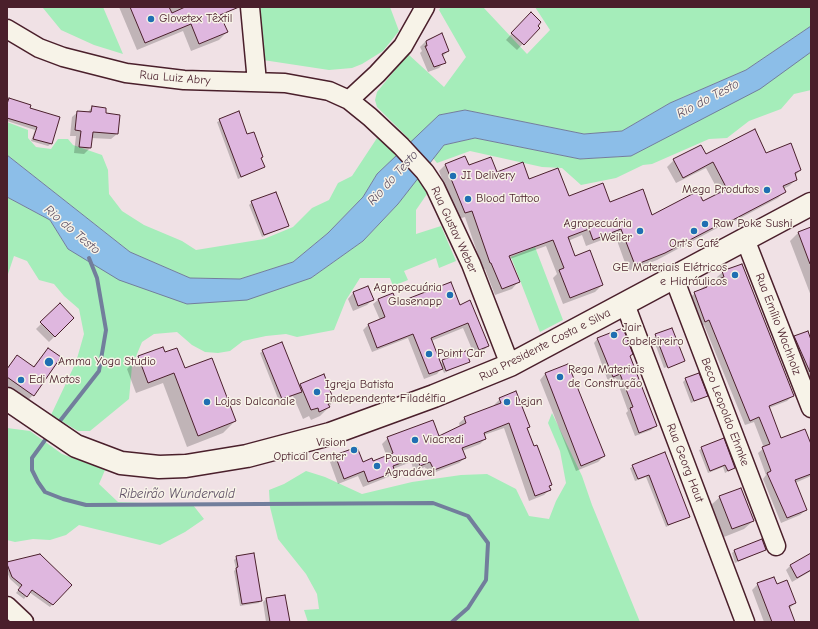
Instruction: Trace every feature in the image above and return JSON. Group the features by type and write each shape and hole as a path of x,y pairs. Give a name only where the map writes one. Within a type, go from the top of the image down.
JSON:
{"main road":[{"name":"Rua Presidente Costa e Silva","path":"7,399 46,427 88,452 135,466 186,466 217,462 330,434 434,396 510,365 811,204"},
{"path":"7,419 46,427"}],"street":[{"path":"250,7 258,82"},
{"path":"349,100 377,74 403,46 425,7"},
{"name":"Rua Luiz Abry","path":"7,30 39,48 63,57 126,73 184,80 258,82 308,87 329,91 349,100"},
{"name":"Rua Gustav Weber","path":"349,100 401,146 424,172 446,206 471,264 510,365"},
{"name":"Rua Emílio Wachholz","path":"745,239 811,408"},
{"name":"Beco Leopoldo Ehmke","path":"674,278 776,546"},
{"name":"Rua Georg Haut","path":"625,304 745,622"},
{"path":"7,606 24,622"}],"green space":[{"path":"103,7 123,54 94,45 61,30 43,8"},
{"path":"258,7 390,7 399,31 383,51 362,64 352,68 329,70 263,60"},
{"path":"441,7 483,7 527,54 550,30 535,7 811,7 811,26 746,70 670,103 622,131 584,134 465,110 439,115 412,142 377,107 375,100 377,92 408,54 444,87 466,57 439,10"},
{"path":"811,52 811,90 794,94 781,109 749,121 727,138 709,139 652,164 643,165 616,178 581,185 562,168 542,167 470,151 437,163 433,158 444,145 475,138 580,159 631,156 687,126"},
{"path":"7,122 28,130 28,138 36,147 51,149 58,139 68,139 73,145 102,155 108,170 109,194 122,211 144,225 182,241 196,250 264,239 293,227 312,208 329,200 338,183 352,176 379,135 400,153 377,174 363,197 328,233 293,262 240,279 190,278 130,252 7,155"},
{"path":"420,175 427,194 416,210 416,234 441,226 456,261 439,268 436,258 404,271 408,280 393,286 390,278 360,278 346,300 334,330 297,337 286,334 266,336 243,341 230,351 218,353 205,352 192,345 177,332 154,334 142,342 132,366 129,399 90,431 78,431 51,415 76,362 84,334 79,309 64,296 54,284 39,280 27,261 14,256 7,277 7,197 50,220 68,249 187,304 311,278 363,241 398,204"},
{"path":"535,247 563,320 540,332 511,257"},
{"path":"552,413 582,476 592,505 640,622 308,622 304,610 319,609 317,594 306,574 278,539 270,507 269,490 284,484 306,471 325,477 362,494 412,482 461,475 487,474 516,489 529,516 549,519 556,501 566,483 560,451 548,423"},
{"path":"7,428 30,431 62,454 105,470 99,484 118,502 193,505 204,519 185,532 160,545 79,525 66,535 50,540 33,539 15,542 7,540"}],"water":[{"name":"Rio do Testo","path":"811,26 811,52 760,89 631,156 580,159 475,138 444,145 398,204 363,241 311,278 247,300 187,304 119,280 68,249 50,220 7,197 7,155 130,252 190,278 240,279 293,262 328,233 363,197 377,174 439,115 465,110 584,134 622,131 670,103 746,70"}],"building":[{"path":"130,7 169,7 172,13 185,7 239,7 220,15 228,32 199,44 191,24 145,43"},
{"path":"531,12 541,22 538,26 540,28 524,45 511,33"},
{"path":"442,33 449,51 442,54 446,63 434,67 425,46 427,46 426,41"},
{"path":"9,98 31,105 30,108 60,117 52,144 33,139 37,127 7,118 7,104"},
{"path":"92,106 106,108 106,113 120,115 118,134 93,132 91,148 79,147 81,131 75,130 77,111 91,112"},
{"path":"239,111 247,134 254,132 265,167 241,177 219,119"},
{"path":"755,129 766,153 791,143 801,170 795,173 797,180 783,186 786,192 665,253 635,265 621,229 593,240 589,229 568,237 575,256 590,250 603,285 570,298 559,270 564,268 553,240 509,256 520,282 502,289 490,263 472,211 465,213 445,164 465,156 469,165 491,157 497,172 523,162 529,179 558,168 569,196 603,183 610,202 643,189 652,215 698,191 703,201 727,189 713,162 683,178 673,159 701,145 706,154"},
{"path":"276,192 289,226 264,235 251,201"},
{"path":"811,227 811,264 810,264 798,232"},
{"path":"742,264 794,396 769,406 781,438 805,429 811,444 811,474 795,480 807,510 787,518 767,473 771,471 762,447 770,444 759,417 750,421 709,320 705,322 694,292 707,287 706,284 724,277 722,271"},
{"path":"451,282 460,305 470,300 489,346 479,350 468,323 431,338 443,369 429,374 413,334 377,348 368,324 385,317 378,299 393,293 397,303"},
{"path":"368,286 374,300 358,306 353,292"},
{"path":"60,303 74,318 55,337 40,322"},
{"path":"623,328 633,354 630,356 657,426 639,433 630,408 633,407 620,374 613,377 597,338"},
{"path":"672,328 685,361 668,368 655,334"},
{"path":"808,331 811,340 810,372 794,336"},
{"path":"282,342 302,392 282,399 262,350"},
{"name":"Lojas Dalcanale","path":"163,347 165,352 177,348 185,368 212,358 236,421 198,436 174,373 148,383 138,356"},
{"path":"48,348 61,357 34,396 7,377 7,369 17,355 34,367"},
{"path":"466,351 470,362 446,371 442,360"},
{"path":"568,364 605,456 581,466 545,373"},
{"path":"699,373 708,396 694,401 685,378"},
{"name":"Igreja Batista Independente Filadélfia","path":"324,374 334,401 328,404 330,407 319,412 318,408 311,410 300,384"},
{"path":"516,391 530,427 527,428 534,446 537,445 552,485 549,486 551,490 535,496 509,423 484,433 486,439 462,448 466,458 434,470 430,462 420,466 417,457 393,466 395,472 368,482 364,471 344,479 335,455 357,447 363,462 372,458 373,461 393,453 387,437 433,420 439,436 466,423 464,417 501,403 499,398"},
{"path":"724,438 735,468 728,471 725,465 710,471 701,447"},
{"path":"665,452 690,517 668,525 649,475 638,479 632,465"},
{"path":"741,488 754,521 732,529 719,496"},
{"path":"762,539 766,550 738,561 734,550"},
{"path":"254,553 262,601 242,604 236,568 238,567 236,556"},
{"path":"811,553 811,570 797,578 790,565"},
{"path":"40,554 72,585 53,605 32,590 27,597 18,590 22,585 12,577 7,564 7,562"},
{"path":"774,577 777,584 787,580 796,603 789,606 795,622 772,622 757,583"},
{"path":"285,595 290,622 270,622 266,598"}],"waterway":[{"name":"Ribeirão Wundervald","path":"56,426 99,371 106,330 97,278 89,258"},
{"name":"Ribeirão Wundervald","path":"48,436 32,458 32,470 38,482 45,492 63,499 86,505 433,503 468,516 488,543 486,580 468,608 452,622"}],"place":[{"name":"Glovetex Têxtil","path":"151,19"},
{"name":"JI Delivery","path":"453,176"},
{"name":"Mega Produtos","path":"767,190"},
{"name":"Blood Tattoo","path":"468,199"},
{"name":"Raw Poke Sushi","path":"705,224"},
{"name":"Agropecuária Weiler","path":"640,231"},
{"name":"Ort's Café","path":"694,231"},
{"name":"GE Materiais Elétricos e Hidráulicos","path":"735,275"},
{"name":"Agropecuária Glasenapp","path":"450,295"},
{"name":"Jair Cabeleireiro","path":"614,335"},
{"name":"Point Car","path":"429,354"},
{"name":"Amma Yoga Studio","path":"49,362"},
{"name":"Rega Materiais de Construção","path":"560,377"},
{"name":"Edi Motos","path":"21,380"},
{"name":"Igreja Batista Independente Filadélfia","path":"317,392"},
{"name":"Lojas Dalcanale","path":"207,402"},
{"name":"Lejan","path":"507,402"},
{"name":"Viacredi","path":"415,440"},
{"name":"Vision Optical Center","path":"354,450"},
{"name":"Pousada Agradável","path":"377,466"}]}
